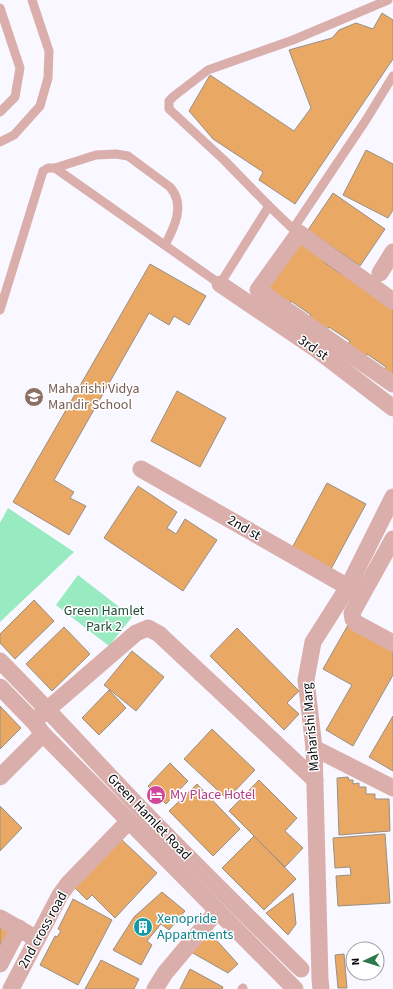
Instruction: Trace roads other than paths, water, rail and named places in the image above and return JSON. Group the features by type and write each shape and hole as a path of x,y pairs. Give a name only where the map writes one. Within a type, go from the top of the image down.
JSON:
{"street":[{"path":"393,301 299,233 258,290 325,346 393,384"},
{"path":"380,273 393,252"},
{"name":"3rd st","path":"225,288 325,346 393,408"},
{"name":"2nd st","path":"141,469 348,587"},
{"name":"Maharishi Marg","path":"312,976 315,780 314,748 306,680 313,642 348,587 393,497"},
{"path":"378,526 393,535"},
{"path":"393,539 352,613 353,619 356,623 393,643"},
{"path":"0,777 38,728 48,710 136,633 148,628 159,634 315,780"},
{"name":"Green Hamlet Road","path":"0,661 141,809 312,976"},
{"name":"Green Hamlet Road","path":"0,687 38,728 292,986"},
{"path":"314,748 393,788"},
{"name":"2nd cross road","path":"11,989 60,895 68,884 129,821"},
{"path":"156,989 165,973 217,911"},
{"path":"0,918 38,939"},
{"path":"0,964 19,928"},
{"path":"292,986 295,972 312,976"}],"lane":[{"path":"0,142 14,135 40,106 48,78 49,51 32,0"},
{"path":"388,0 293,40 208,70 169,101 169,109 224,160 293,229 366,120 393,76"},
{"path":"0,8 20,68 15,97 0,112"},
{"path":"0,310 43,171 48,168 55,168 96,155 106,154 128,156 176,193 178,212 175,226 165,245"},
{"path":"55,168 225,288 269,206"}],"place":[{"name":"Maharishi Vidya Mandir School","path":"34,397"},
{"name":"My Place Hotel","path":"156,795"},
{"name":"Xenopride Appartments","path":"143,927"}],"park label":[{"name":"Green Hamlet Park 2","path":"104,620"}]}
